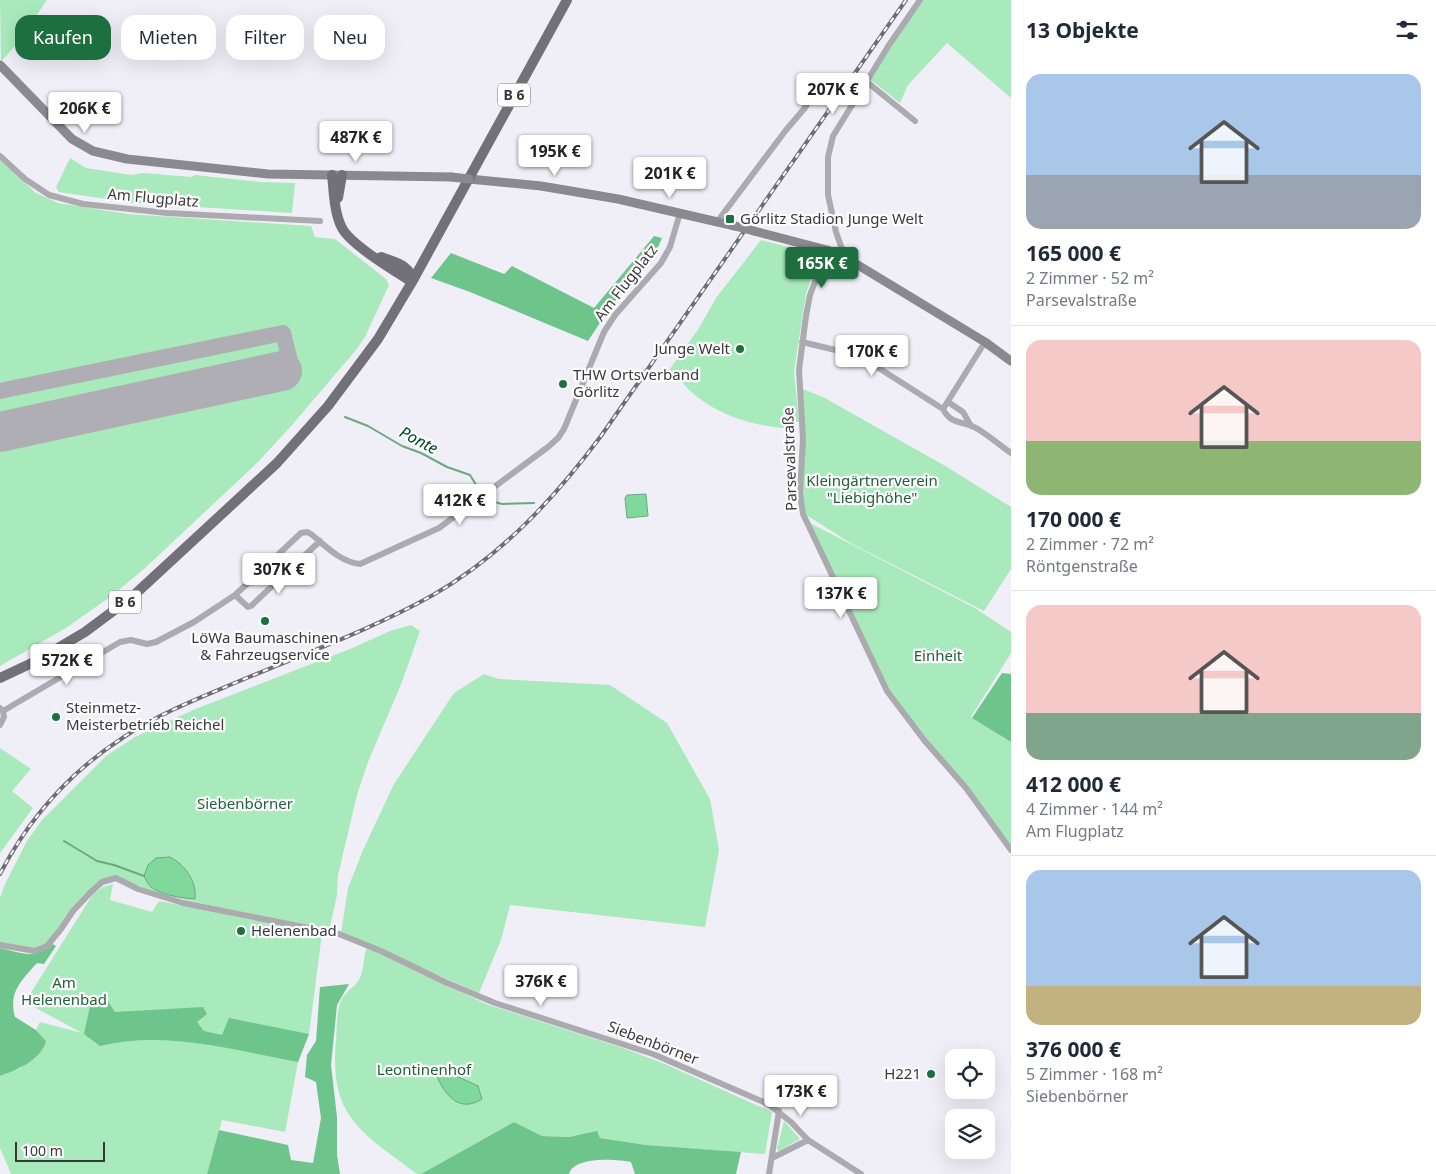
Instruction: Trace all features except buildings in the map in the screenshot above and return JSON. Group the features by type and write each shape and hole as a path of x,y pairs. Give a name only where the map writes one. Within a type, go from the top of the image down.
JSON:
{"main road":[{"name":"B 6","path":"0,678 36,661 85,632 132,597 271,468 328,406 378,339 412,282 566,0"},
{"path":"337,175 336,207 342,229 366,250 412,282"},
{"path":"366,250 398,263 410,271 412,282"},
{"path":"398,263 410,263 426,256"}],"street":[{"path":"842,256 842,249 828,195 830,147 833,136 889,45 920,0"},
{"path":"0,65 72,139 93,151 127,160 268,174 451,177 541,186 598,196 735,226 827,250 842,256 985,342 1011,362"},
{"path":"867,82 915,121"},
{"path":"717,222 804,109 819,86"},
{"name":"Am Flugplatz","path":"0,156 25,178 49,195 83,204 167,213 320,221"},
{"name":"Am Flugplatz","path":"0,725 4,717 2,710 120,642 132,640 147,644 156,642 201,618 235,595 301,533 307,532 340,558 350,563 360,564 439,528 548,447 564,429 604,332 615,315 661,263 670,246 680,214"},
{"name":"Parsevalstraße","path":"827,250 810,295 802,342 799,385 803,440 801,508 886,691 924,740 966,788 1011,850"},
{"path":"802,342 863,358 943,409 947,416 962,425 972,426"},
{"path":"943,409 985,342"},
{"path":"948,402 963,412 972,426 1011,453"},
{"path":"235,595 248,607 252,606 320,541"},
{"name":"Siebenbörner","path":"0,945 35,951 47,946 73,911 91,892 102,882 116,878 138,888 183,903 339,934 495,1003 653,1054 768,1104 779,1111 808,1140 860,1174"},
{"path":"769,1174 779,1111"},
{"path":"772,1158 808,1140"}],"green space":[{"path":"0,0 47,0 37,15 15,15 15,46 1,62"},
{"path":"923,0 1011,0 1011,98 947,43 908,85 900,103 871,80 891,46"},
{"path":"70,158 86,168 131,175 143,173 192,177 195,175 261,182 295,183 292,213 134,203 59,192 56,187"},
{"path":"0,160 36,193 58,203 128,214 311,226 315,237 335,239 386,279 389,285 365,337 356,350 257,463 144,569 110,597 66,628 0,666"},
{"name":"Junge Welt","path":"761,240 819,255 806,294 794,371 799,422 791,422 791,429 765,426 728,415 695,395 684,385 680,377 667,373 699,328 716,298"},
{"name":"Kleingärtnerverein \"Liebighöhe\"","path":"800,388 823,397 947,467 1011,507 1011,569 984,611 852,544 806,515 803,500"},
{"name":"Einheit","path":"808,522 975,608 1011,632 1011,653 971,717 1011,742 1011,847 892,697"},
{"name":"Siebenbörner","path":"411,625 420,631 402,682 368,762 357,795 338,875 337,895 330,927 324,928 160,894 116,877 99,882 47,946 35,951 0,943 0,898 27,841 42,820 106,756 135,737 193,710 350,649 390,631"},
{"path":"484,674 499,679 610,685 667,723 710,799 719,850 705,927 510,905 501,940 479,993 341,933 348,888 363,850 394,784 454,693"},
{"path":"0,748 31,769 12,791 33,808 0,853"},
{"name":"Am Helenenbad","path":"113,884 110,900 152,912 159,901 322,933 309,1034 298,1062 285,1132 222,1120 207,1174 11,1174 0,1148 0,1076 21,1068 46,1041 36,1030 40,1022 82,1033 25,1002 93,894 103,887"},
{"name":"Leontinenhof","path":"367,947 486,1004 623,1048 665,1064 772,1112 765,1154 646,1145 600,1138 597,1132 569,1137 542,1136 514,1122 421,1174 417,1174 365,1134 353,1121 344,1106 338,1088 335,1067 339,1008 343,996 359,980"},
{"path":"784,1121 800,1139 779,1151 777,1149"}],"shaded area":[{"path":"654,236 662,238 655,254 611,306 588,341 470,292 431,278 451,253 504,274 512,266 594,308"},
{"path":"646,494 648,516 627,518 625,498 627,495"},
{"path":"1002,673 1011,674 1011,742 972,718"},
{"path":"170,857 181,864 189,874 194,886 195,899 160,892 151,887 147,882 144,876 148,865 156,858"},
{"path":"53,944 56,946 44,964 37,963 18,987 13,1000 15,1017 36,1030 46,1041 34,1059 14,1071 0,1076 0,948 34,954"},
{"path":"349,984 337,1005 331,1065 337,1117 337,1155 340,1174 207,1174 219,1130 288,1145 291,1160 313,1163 321,1118 316,1082 305,1077 307,1055 316,1041 320,987"},
{"path":"92,997 105,997 115,1012 203,1007 207,1014 197,1022 204,1031 222,1035 229,1018 309,1034 298,1062 224,1047 174,1041 149,1040 100,1046 84,1034"},
{"path":"439,1068 478,1086 482,1099 466,1104 453,1100 439,1081 436,1074"},
{"path":"514,1122 542,1136 569,1137 597,1131 600,1138 646,1145 741,1152 736,1174 635,1174 631,1162 597,1160 579,1164 569,1174 421,1174"}],"waterway":[{"name":"Ponte","path":"345,417 368,426 402,446 421,453 447,467 470,475 478,488"},
{"name":"Ponte","path":"484,499 502,504 534,503"},
{"name":"Siebenbörner","path":"64,841 97,861 144,876"}],"taxiway":[{"path":"0,391 283,333 290,361 282,371"}],"runway":[{"path":"0,432 282,371"}],"railway":[{"path":"0,874 24,834 53,797 86,765 124,737 189,702 359,632 409,608 433,595 482,562 525,524 565,482 601,436 906,0"}],"place":[{"name":"Görlitz Stadion Junge Welt","path":"730,219"},
{"name":"Junge Welt","path":"740,349"},
{"name":"THW Ortsverband Görlitz","path":"563,384"},
{"name":"LöWa Baumaschinen & Fahrzeugservice","path":"265,621"},
{"name":"Steinmetz- Meisterbetrieb Reichel","path":"56,717"},
{"name":"Helenenbad","path":"241,931"},
{"name":"H221","path":"931,1074"}]}
